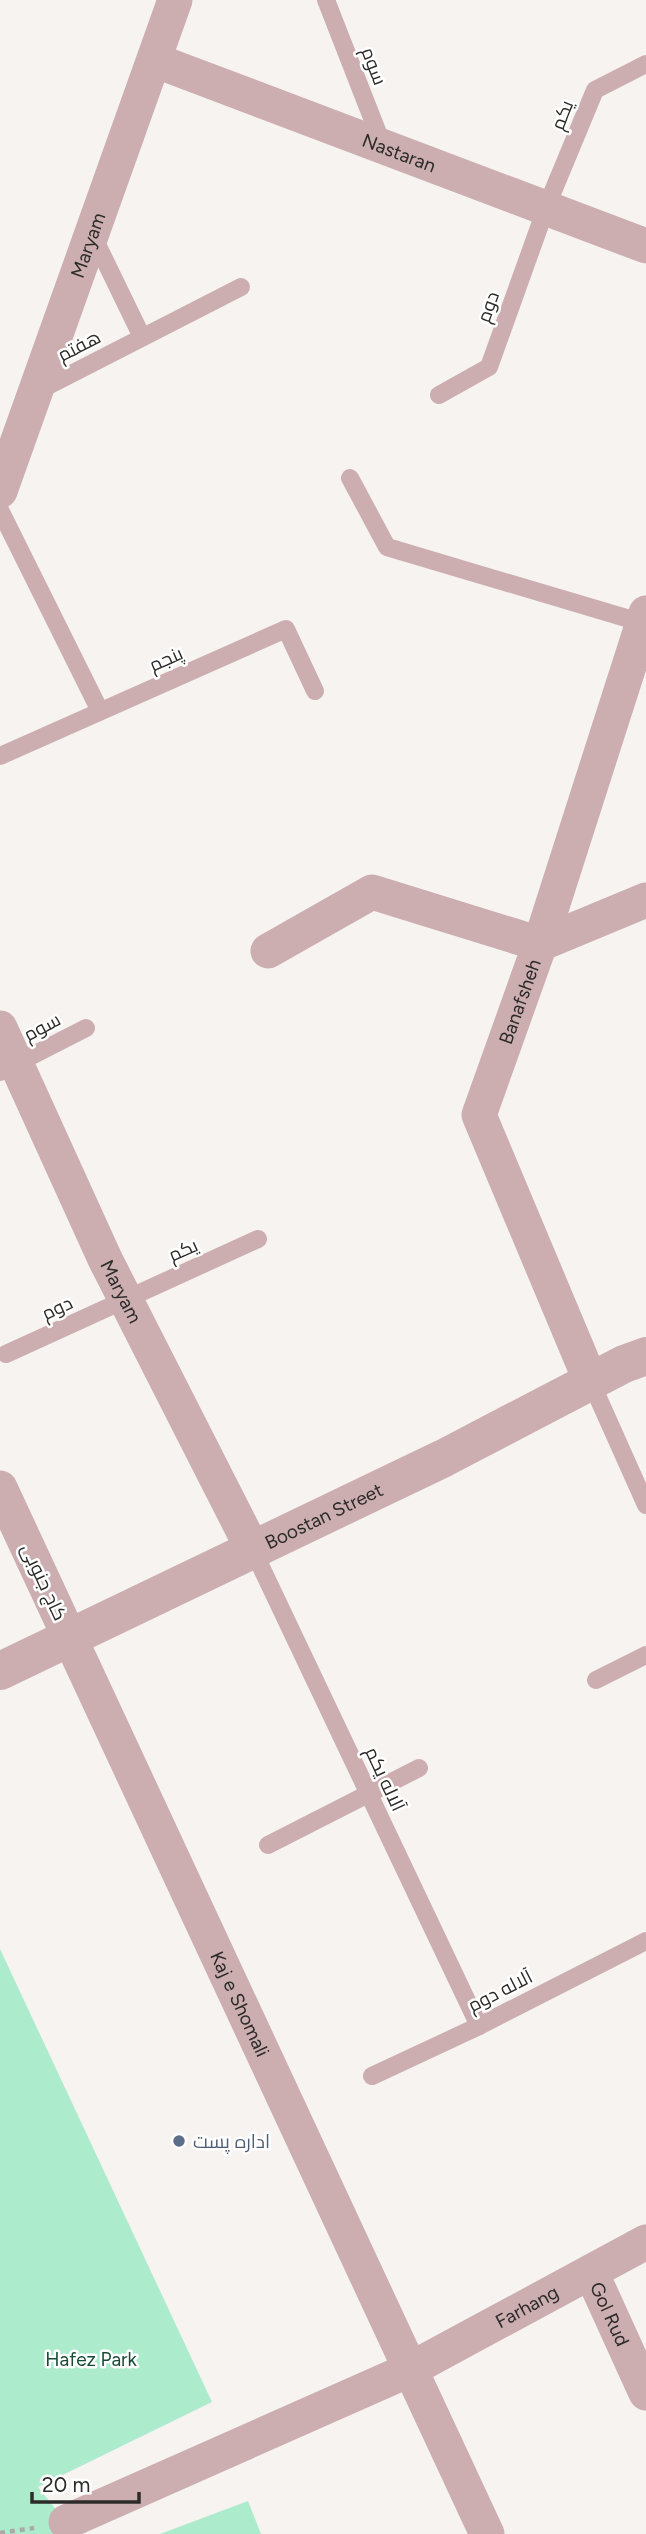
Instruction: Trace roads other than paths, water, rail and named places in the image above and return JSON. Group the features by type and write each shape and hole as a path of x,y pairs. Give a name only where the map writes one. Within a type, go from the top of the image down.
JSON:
{"street":[{"name":"Maryam","path":"0,491 175,0"},
{"name":"Nastaran","path":"154,60 646,246"},
{"name":"Banafsheh","path":"591,1382 479,1115 540,944 645,620"},
{"path":"268,951 372,892 540,944 646,900"},
{"name":"Maryam","path":"0,1028 9,1068 253,1550"},
{"name":"Boostan Street","path":"0,1671 444,1458 624,1364 646,1356"},
{"name":"کاج جنوبی","path":"0,1488 71,1637"},
{"name":"Kaj e Shomali","path":"71,1637 487,2534"},
{"name":"Farhang","path":"66,2522 409,2370 646,2242"},
{"name":"Gol Rud","path":"591,2272 646,2393"}],"lane":[{"name":"سوم","path":"326,0 383,146"},
{"name":"یکم","path":"547,208 595,90 646,64"},
{"name":"دوم","path":"439,394 489,367 547,208"},
{"path":"92,234 142,337"},
{"name":"هفتم","path":"36,392 241,287"},
{"path":"350,478 387,547 645,620"},
{"path":"0,510 100,711"},
{"name":"پنجم","path":"0,756 286,629 315,691"},
{"name":"سوم","path":"9,1068 86,1028"},
{"name":"یکم","path":"126,1299 258,1239"},
{"name":"دوم","path":"6,1354 126,1299"},
{"path":"591,1382 646,1505"},
{"name":"آلاله یکم","path":"253,1550 479,2026"},
{"path":"596,1680 646,1655"},
{"path":"268,1845 419,1768"},
{"name":"آلاله دوم","path":"372,2076 479,2026 646,1941"}],"place":[{"name":"اداره پست","path":"179,2141"}],"park label":[{"name":"Hafez Park","path":"91,2359"}]}
